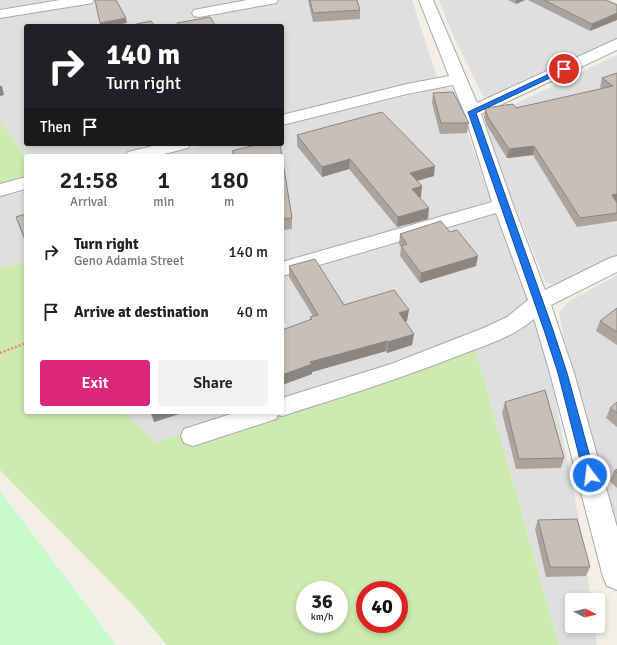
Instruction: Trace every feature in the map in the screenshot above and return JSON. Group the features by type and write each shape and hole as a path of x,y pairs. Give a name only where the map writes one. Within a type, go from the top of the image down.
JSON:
{"street":[{"path":"0,14 87,0"},
{"path":"198,13 271,0"},
{"path":"426,0 472,112 503,205 539,302 562,373 617,577"},
{"path":"472,112 617,44"},
{"path":"284,120 407,89 458,79"},
{"path":"142,154 174,146"},
{"path":"0,190 24,184"},
{"path":"284,268 503,205"},
{"path":"284,406 399,370 494,333 515,323 539,302 617,263"},
{"path":"193,436 261,414"}],"path":[{"path":"0,353 24,344"}],"shaded area":[{"path":"0,0 60,0 0,10"},
{"path":"110,0 412,0 437,77 284,115 284,24 24,24 24,146 141,146 143,149 124,154 24,154 0,121 0,18"},
{"path":"439,0 610,0 617,3 617,39 485,100 454,37"},
{"path":"617,55 617,256 563,285 546,283 480,121"},
{"path":"444,87 453,90 491,201 284,262 284,154 168,154 199,146 284,146 284,125"},
{"path":"24,191 24,262 0,268 0,197"},
{"path":"496,214 544,342 581,530 590,593 565,593 565,633 595,633 597,645 559,645 475,348 284,403 284,328 287,327 284,323 284,276"},
{"path":"617,275 617,555 606,546 559,313 568,302"},
{"path":"126,414 248,414 154,442"}],"green space":[{"path":"0,121 24,154 24,181 0,187"},
{"path":"24,262 24,414 126,414 154,442 248,414 284,414 284,411 475,348 559,645 167,645 134,606 0,470 0,268"},
{"path":"0,491 116,645 0,645"}],"building":[{"path":"95,0 116,0 126,18 100,23"},
{"path":"310,0 357,0 360,10 313,13"},
{"path":"544,0 606,0 617,5 617,13 592,24"},
{"path":"210,17 215,24 177,24"},
{"path":"151,21 153,24 137,24"},
{"path":"617,73 617,194 612,195 617,203 617,213 580,218 534,146 509,149 488,117 485,108 513,104 516,108 613,86 602,78"},
{"path":"453,92 469,123 441,123 433,93"},
{"path":"382,112 435,166 410,173 422,186 412,189 429,208 398,217 350,159 322,167 297,135"},
{"path":"251,146 280,146 282,154 234,154 232,151"},
{"path":"284,168 292,218 284,219"},
{"path":"24,215 24,237 16,217"},
{"path":"441,221 450,232 457,230 478,256 421,273 401,246 407,244 400,234"},
{"path":"315,259 344,305 394,290 409,310 399,313 414,334 310,362 312,364 284,374 284,329 312,319 310,317 318,315 289,266"},
{"path":"617,308 617,332 600,321"},
{"path":"545,390 564,458 519,459 505,402"},
{"path":"617,402 617,413 610,408"},
{"path":"577,519 590,567 550,567 538,520"}],"route":[{"path":"564,69 472,112 503,205 549,330 590,475"}]}
